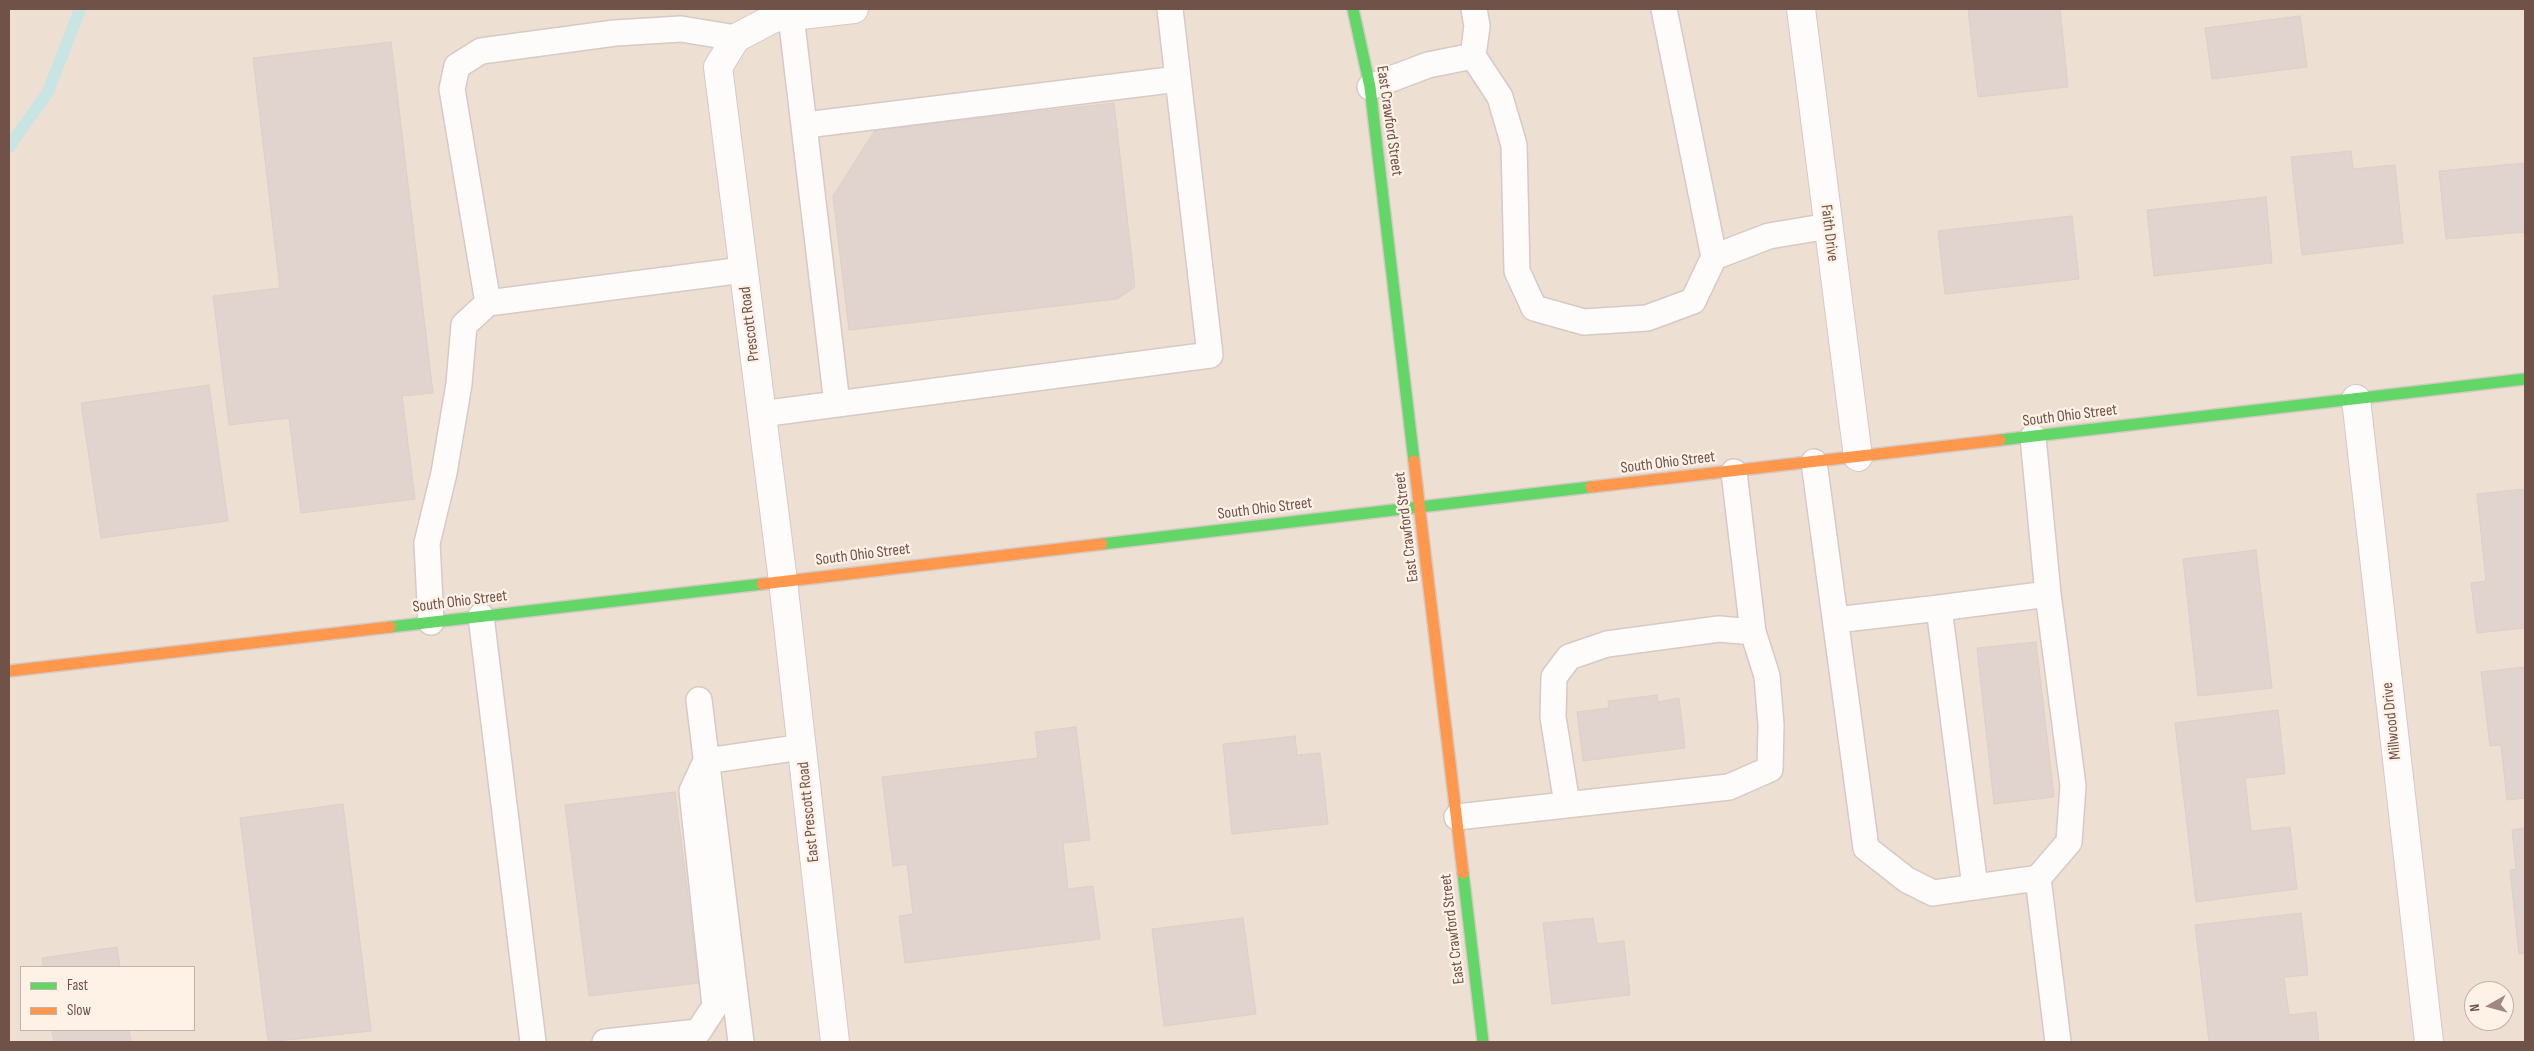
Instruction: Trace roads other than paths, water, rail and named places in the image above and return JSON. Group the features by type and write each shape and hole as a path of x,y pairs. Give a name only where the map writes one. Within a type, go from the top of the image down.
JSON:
{"main road":[{"name":"East Crawford Street","path":"1354,9 1370,87 1483,1042"},
{"name":"South Ohio Street","path":"9,671 2525,379"}],"street":[{"path":"736,38 774,18 854,9"},
{"name":"Faith Drive","path":"1801,9 1858,457"},
{"name":"Prescott Road","path":"736,38 718,67 783,581"},
{"name":"Millwood Drive","path":"2356,399 2429,1042"},
{"name":"East Prescott Road","path":"783,581 835,1042"}],"lane":[{"path":"761,414 1210,355 1170,9"},
{"path":"1474,9 1477,26 1473,56 1500,97 1514,145 1517,271 1534,308 1584,322 1647,318 1694,300 1714,257 1664,9"},
{"path":"791,16 806,125 837,404"},
{"path":"488,303 452,89 457,66 480,51 615,33 681,29 736,38"},
{"path":"1370,87 1428,65 1473,56"},
{"path":"806,125 1178,79"},
{"path":"1714,257 1769,236 1829,226"},
{"path":"431,622 427,544 444,473 458,393 464,325 488,303 743,270"},
{"path":"1814,462 1866,848 1907,880 1933,894 2038,878 2069,842 2073,786 2048,594 2033,437"},
{"path":"1457,817 1729,787 1770,769 1771,725 1767,676 1753,632 1734,472"},
{"path":"1836,620 2048,594"},
{"path":"1939,608 1975,887"},
{"path":"481,616 533,1042"},
{"path":"1567,804 1553,717 1554,677 1569,657 1607,644 1709,630 1753,632"},
{"path":"699,700 741,1042"},
{"path":"706,761 802,747"},
{"path":"605,1042 698,1032 715,1006 692,791 706,761"},
{"path":"2038,878 2058,1042"}],"waterway":[{"path":"9,147 48,92 80,9"}]}
